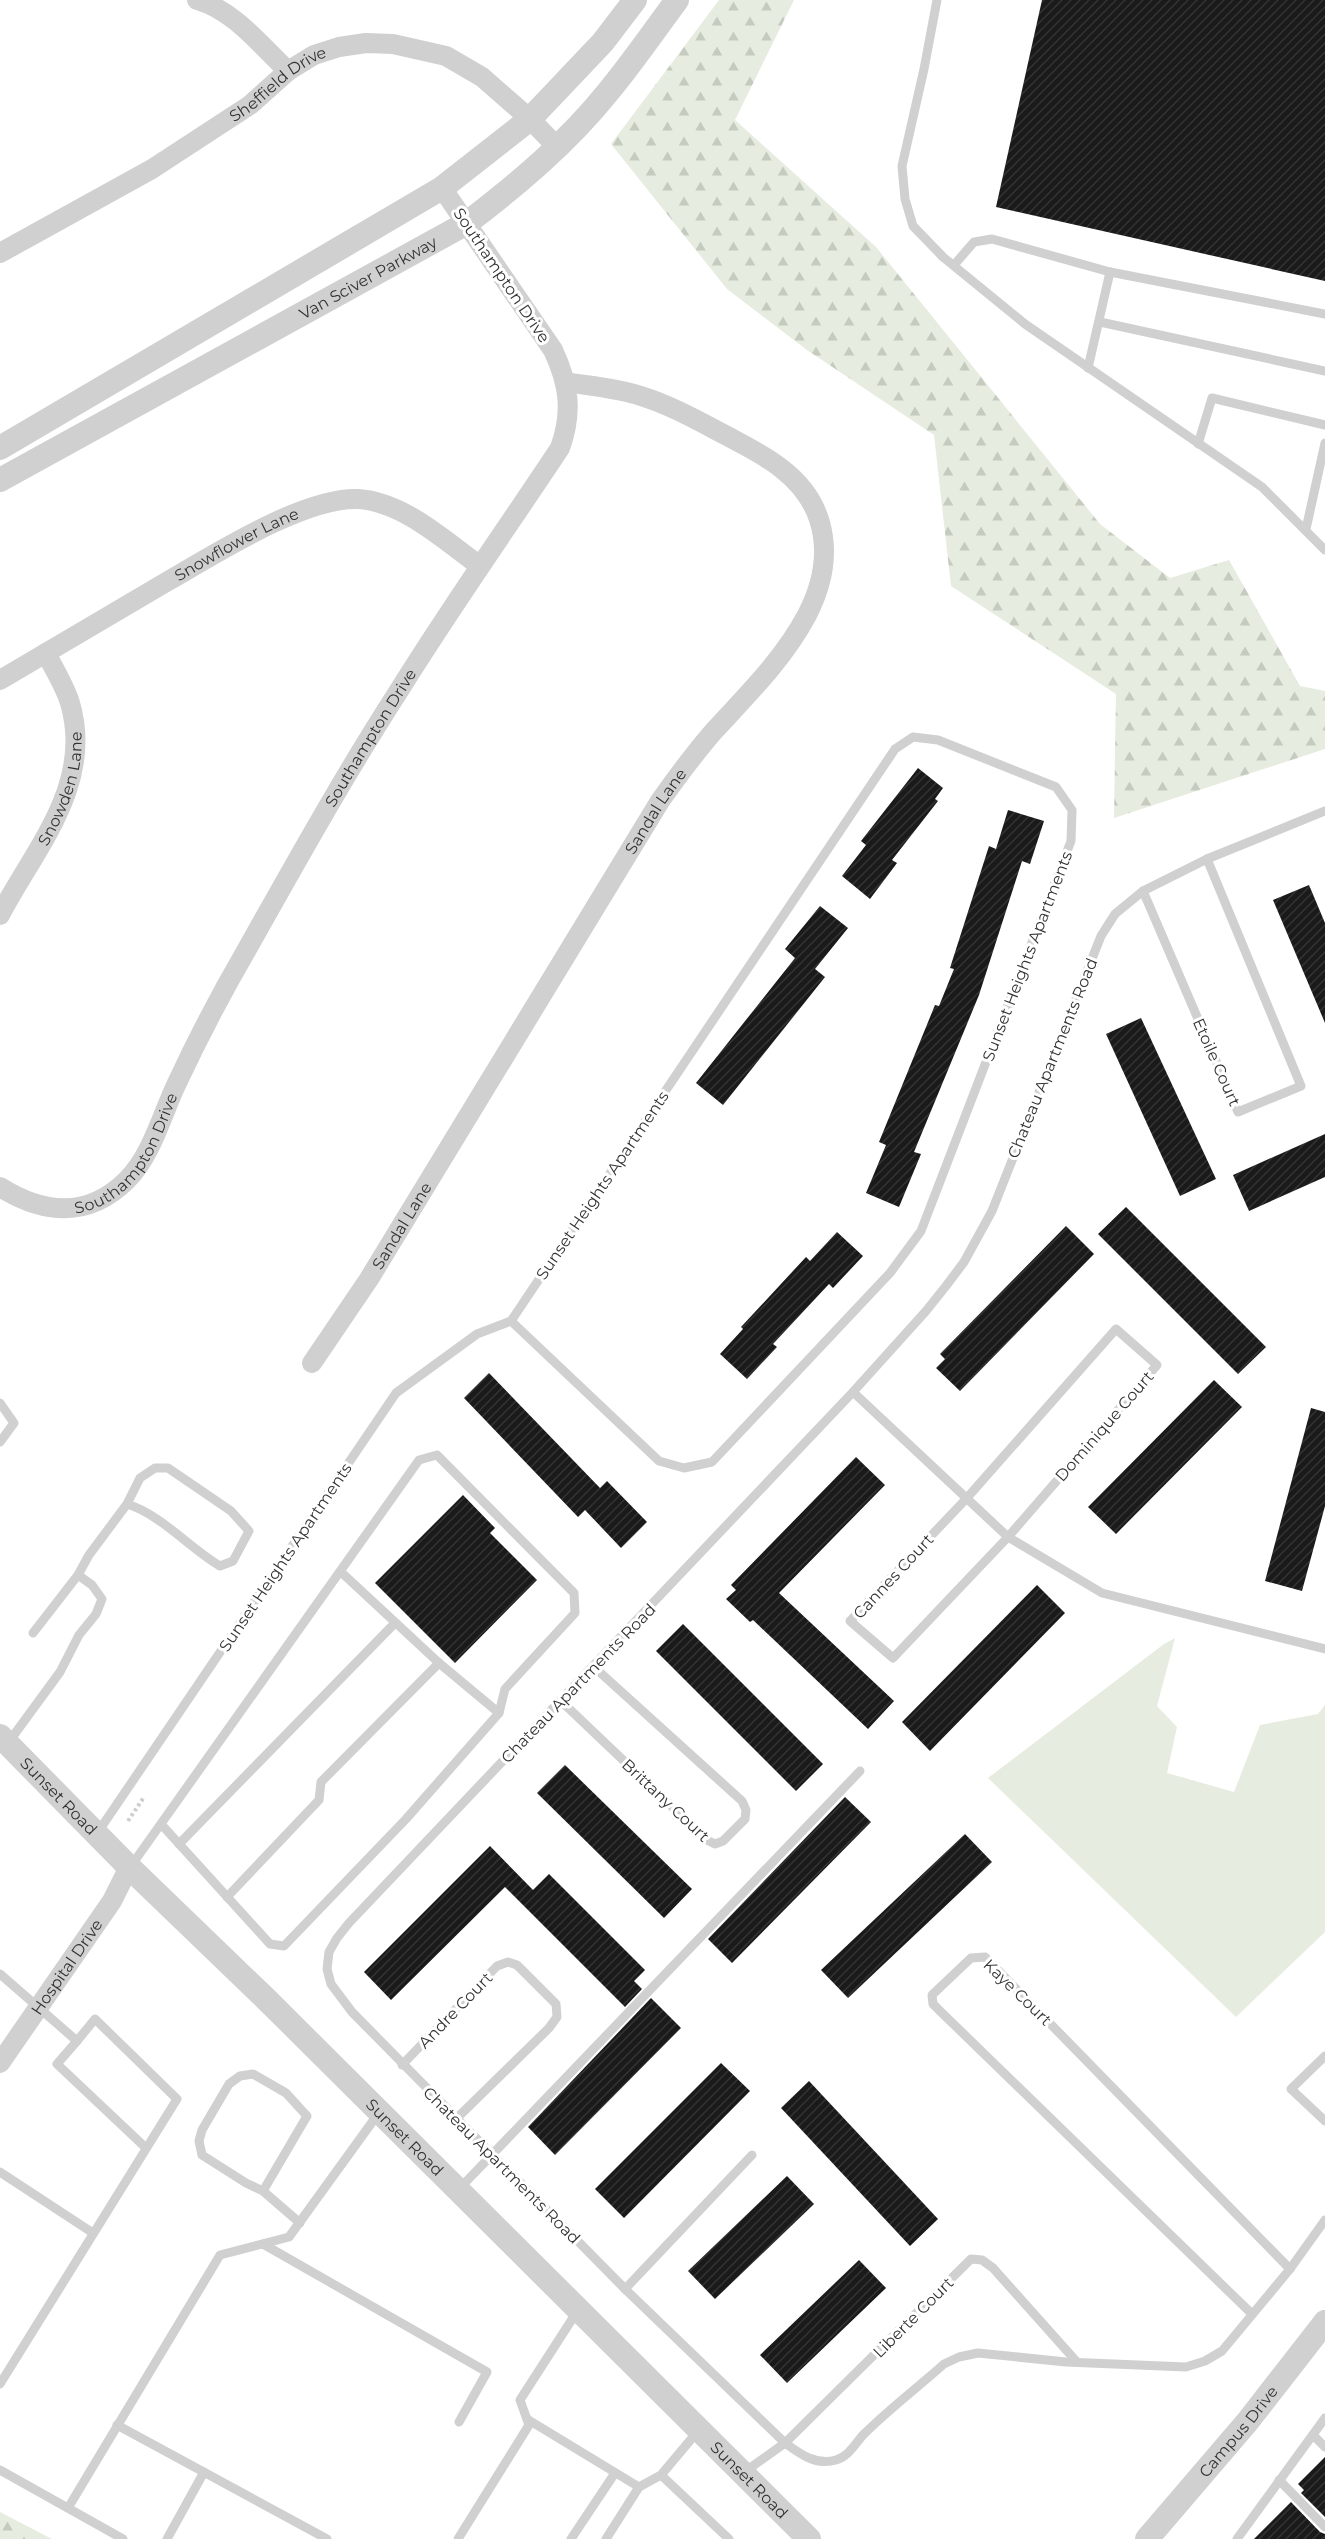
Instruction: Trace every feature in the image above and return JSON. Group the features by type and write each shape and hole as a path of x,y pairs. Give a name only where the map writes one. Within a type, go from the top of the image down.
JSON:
{"street":[{"path":"197,0 210,4 229,15 288,71"},
{"path":"0,448 442,188 530,119 603,42 635,0"},
{"name":"Van Sciver Parkway","path":"0,480 468,224 557,147 608,93 677,0"},
{"name":"Sheffield Drive","path":"2,248 108,195 177,154 250,105 288,71 314,55 339,47 366,43 420,48 446,56 482,76 557,147"},
{"name":"Southampton Drive","path":"0,1187 35,1205 60,1209 84,1207 108,1196 128,1179 143,1158 204,1027 308,840 399,690 561,448 568,427 565,382 552,350 442,188"},
{"name":"Sandal Lane","path":"312,1363 369,1279 660,801 694,755 781,655 806,616 822,578 825,558 824,538 819,520 811,501 784,470 749,447 678,411 641,396 565,382"},
{"name":"Snowflower Lane","path":"0,680 240,542 289,517 336,501 359,500 397,511 412,518 480,567"},
{"name":"Snowden Lane","path":"0,915 57,818 74,769 74,720 70,701 46,653"},
{"name":"Sunset Road","path":"4,1739 129,1868 380,2112 809,2539"},
{"name":"Hospital Drive","path":"0,2063 112,1901 129,1868"},
{"name":"Campus Drive","path":"1147,2539 1248,2421 1325,2322"}],"lane":[{"path":"937,0 902,166 905,199 913,226 954,265 1025,324 1262,487 1325,550"},
{"path":"954,265 974,242 992,239 1110,272 1325,314"},
{"path":"1088,368 1110,272"},
{"path":"1100,322 1325,371"},
{"path":"1198,444 1212,398 1325,425"},
{"path":"1306,529 1321,479 1325,443"},
{"name":"Sunset Heights Apartments","path":"96,1834 396,1393 477,1334 511,1321 895,749 913,737 938,740 1056,787 1072,810 1071,841 921,1231 890,1273 712,1462 684,1468 659,1461 511,1321"},
{"name":"Chateau Apartments Road","path":"1325,811 1207,859 1143,891 1115,914 1101,936 992,1211 964,1262 926,1311 854,1392 349,1923 329,1952 327,1969 331,1984 340,1998 402,2065 625,2289 785,2443 804,2457 814,2460 836,2460 847,2455 864,2435 944,2364 959,2357 978,2353 1066,2362 1186,2367 1205,2361 1222,2351 1251,2313 1290,2269 1325,2220"},
{"name":"Etoile Court","path":"1143,891 1238,1112 1301,1086 1207,859"},
{"name":"Dominique Court","path":"966,1499 1116,1329 1157,1365 1008,1537"},
{"path":"854,1392 1008,1537 1102,1593 1325,1649"},
{"path":"0,1403 14,1423 0,1442"},
{"path":"129,1868 419,1460 437,1455 574,1593 575,1613 505,1689 498,1713 406,1819 284,1946 270,1944 161,1824"},
{"path":"33,1633 78,1575 89,1555 127,1504 140,1478 155,1468 168,1468 231,1511 249,1530 233,1561 220,1566 142,1509 127,1504"},
{"name":"Cannes Court","path":"966,1499 850,1621 893,1658 1008,1537"},
{"path":"341,1572 439,1663 498,1713"},
{"path":"4,1739 60,1672 79,1635 96,1614 102,1599 92,1585 78,1575"},
{"path":"179,1844 395,1623"},
{"path":"227,1897 319,1800 321,1782 439,1663"},
{"name":"Brittany Court","path":"561,1701 707,1840 715,1844 723,1842 745,1819 746,1810 742,1802 594,1667"},
{"path":"458,2190 860,1771"},
{"name":"Kaye Court","path":"1251,2313 949,2020 933,2004 932,1995 971,1958 985,1957 1290,2269"},
{"name":"Andre Court","path":"402,2065 497,1966 508,1962 517,1965 556,2004 557,2017 549,2028 457,2118"},
{"path":"0,1974 77,2041"},
{"path":"0,2384 177,2098 95,2019 57,2064 146,2148"},
{"path":"1325,2056 1291,2089 1325,2121"},
{"path":"263,2191 307,2116 286,2093 253,2074 240,2076 229,2084 207,2121 199,2141 202,2155 263,2191 300,2223"},
{"path":"68,2508 220,2255 290,2237 380,2112"},
{"path":"625,2289 752,2155"},
{"path":"0,2172 93,2233"},
{"path":"263,2244 487,2372 459,2422"},
{"name":"Liberte Court","path":"743,2473 785,2443 972,2259 982,2260 993,2268 1076,2361"},
{"path":"458,2539 529,2425 520,2400 578,2309"},
{"path":"1241,2537 1325,2418"},
{"path":"527,2419 639,2487"},
{"path":"117,2424 327,2539"},
{"path":"606,2539 639,2487 662,2475 699,2429"},
{"path":"1313,2435 1325,2447"},
{"path":"0,2470 123,2539"},
{"path":"167,2539 204,2472"},
{"path":"571,2539 615,2473"},
{"path":"662,2475 729,2539"},
{"path":"1279,2481 1325,2527"}],"path":[{"path":"128,1821 144,1797"}],"green space":[{"path":"719,0 794,0 735,120 876,247 1100,524 1170,578 1229,560 1300,686 1325,691 1325,749 1114,818 1116,694 951,586 934,435 807,350 727,289 611,144"},
{"path":"1175,1638 1157,1706 1177,1727 1167,1773 1234,1792 1260,1725 1318,1714 1325,1705 1325,1932 1236,2017 988,1778"},
{"path":"0,2512 52,2539 0,2539"}],"building":[{"path":"1042,0 1325,0 1325,281 996,207"},
{"path":"918,768 943,788 935,799 938,801 892,860 897,863 870,899 842,876 866,845 861,841"},
{"path":"1008,810 1044,821 1030,864 1022,861 979,995 914,1152 921,1154 899,1207 866,1193 886,1145 879,1142 935,1005 939,1006 954,969 950,968 989,846 996,849"},
{"path":"1309,885 1325,923 1325,1023 1273,900"},
{"path":"820,906 848,928 815,969 825,977 723,1105 696,1083 795,958 785,949"},
{"path":"1141,1018 1216,1179 1180,1196 1106,1034"},
{"path":"1325,1134 1325,1177 1249,1211 1233,1175"},
{"path":"1126,1207 1266,1347 1238,1374 1098,1234"},
{"path":"1066,1226 1094,1254 960,1391 936,1368 945,1359 940,1354"},
{"path":"837,1232 863,1256 833,1288 829,1284 773,1344 777,1347 747,1379 720,1354 743,1329 741,1327 806,1257 810,1261"},
{"path":"489,1373 600,1488 607,1481 647,1522 621,1548 585,1510 578,1517 464,1398"},
{"path":"1214,1380 1242,1407 1116,1534 1088,1507"},
{"path":"1311,1408 1325,1412 1325,1506 1302,1591 1265,1581"},
{"path":"856,1457 885,1485 779,1593 894,1701 868,1729 753,1620 750,1622 726,1599 736,1590 731,1585"},
{"path":"463,1495 495,1528 490,1533 537,1580 455,1663 375,1583"},
{"path":"1037,1585 1065,1613 930,1751 902,1722"},
{"path":"683,1624 823,1764 796,1791 656,1651"},
{"path":"565,1765 692,1889 664,1918 537,1793"},
{"path":"845,1797 871,1822 732,1963 708,1939"},
{"path":"965,1834 992,1862 848,1998 821,1970"},
{"path":"490,1846 533,1890 549,1874 645,1970 634,1981 642,1989 625,2007 505,1887 391,2000 364,1972"},
{"path":"651,1998 681,2028 555,2155 528,2127"},
{"path":"721,2063 750,2091 624,2218 595,2189"},
{"path":"809,2081 938,2219 910,2246 781,2108"},
{"path":"787,2176 814,2204 715,2299 688,2271"},
{"path":"859,2260 886,2288 787,2383 760,2355"},
{"path":"1325,2457 1325,2517 1301,2493 1304,2490 1298,2484"},
{"path":"1291,2502 1320,2532 1325,2534 1325,2539 1254,2539"}]}
